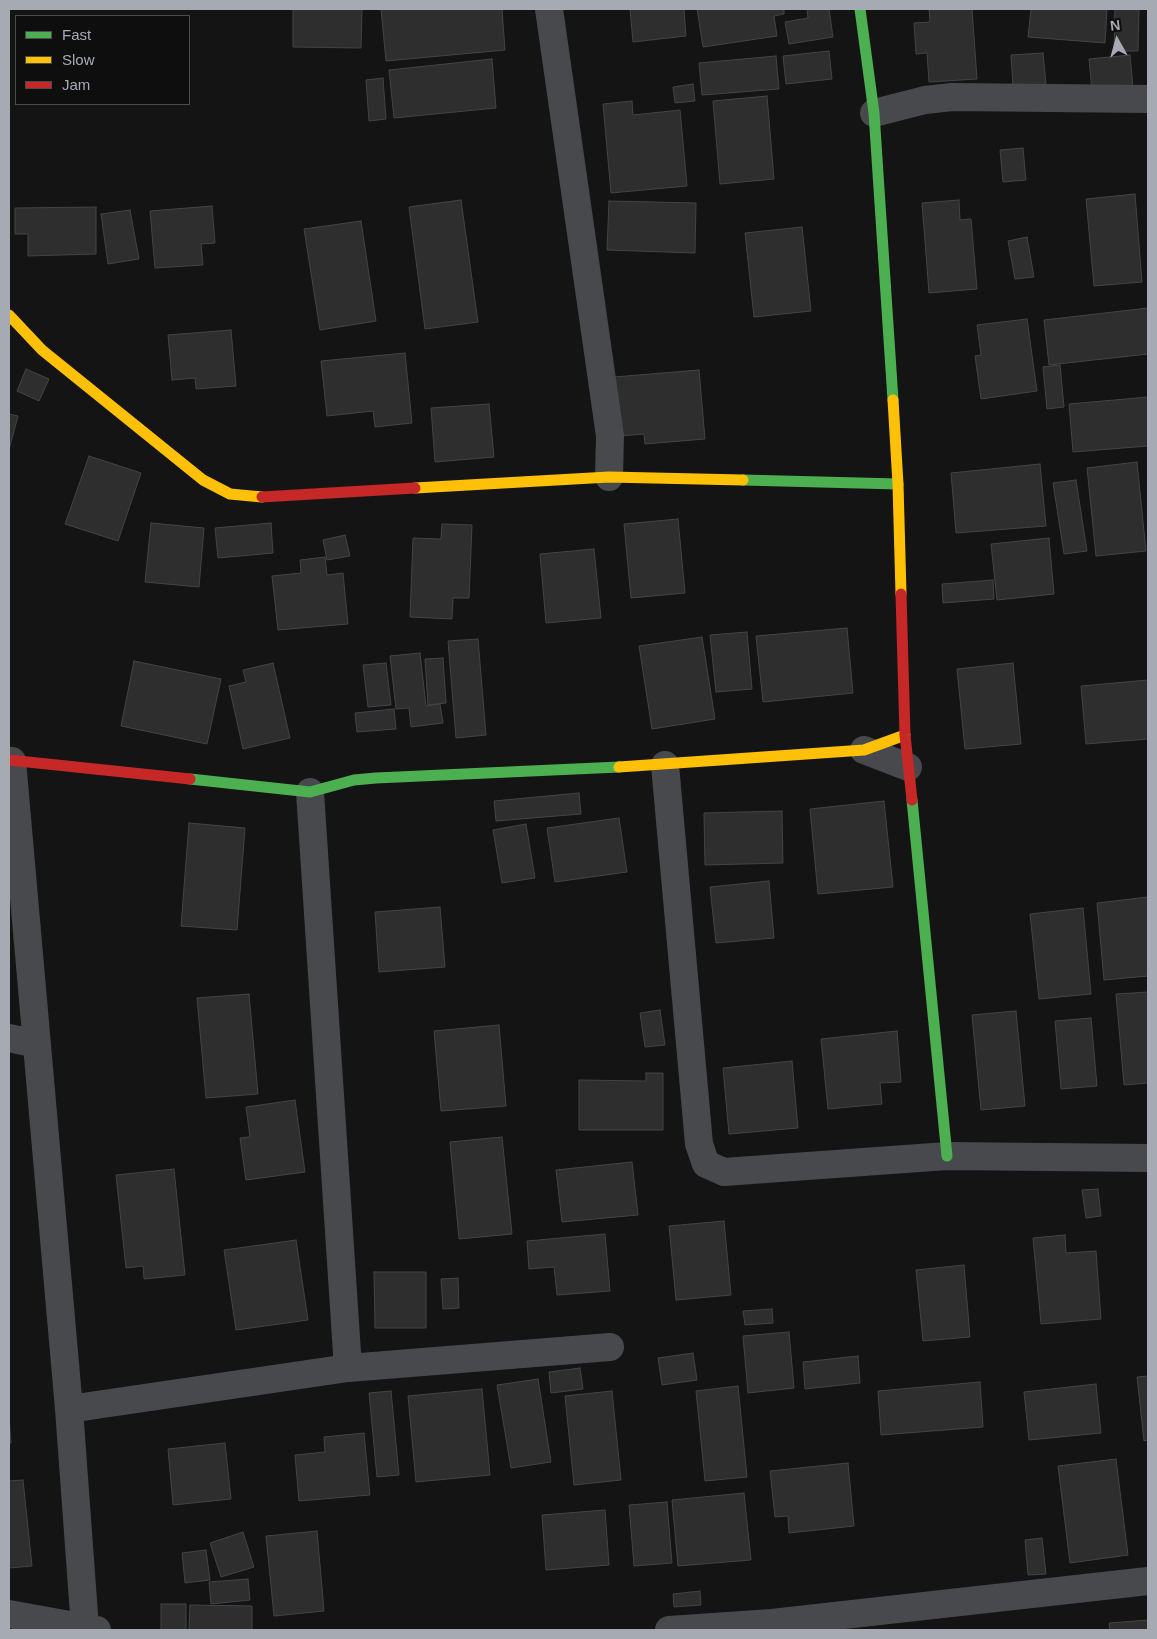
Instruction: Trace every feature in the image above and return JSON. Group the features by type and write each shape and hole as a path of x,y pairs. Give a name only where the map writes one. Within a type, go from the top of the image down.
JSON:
{"street":[{"path":"549,9 610,436 609,477"},
{"path":"860,9 874,113 898,484 905,735 948,1156"},
{"path":"874,113 925,100 952,97 1148,99"},
{"path":"9,316 42,350 195,473 230,494 262,497 609,477 898,484"},
{"path":"9,1614 91,1629 69,1409 11,761 310,792 354,780 376,778 665,765 864,750 905,735"},
{"path":"864,750 908,767"},
{"path":"665,765 699,1144 706,1164 724,1172 948,1156 1148,1158"},
{"path":"310,792 348,1368"},
{"path":"9,1038 37,1044"},
{"path":"69,1409 348,1368 610,1348"},
{"path":"669,1630 772,1627 1148,1581"}],"building":[{"path":"293,9 362,9 361,48 293,47"},
{"path":"381,9 502,9 505,50 386,61"},
{"path":"630,9 684,9 686,36 633,42"},
{"path":"697,9 784,9 784,14 774,16 777,36 703,47"},
{"path":"807,9 829,9 833,37 789,44 785,22 808,18"},
{"path":"929,9 972,9 977,79 929,82 927,53 916,54 914,23 930,22"},
{"path":"1031,9 1107,9 1105,43 1028,37"},
{"path":"1115,9 1139,9 1138,51 1114,51"},
{"path":"829,51 832,79 786,84 783,56"},
{"path":"1043,53 1046,84 1013,87 1011,55"},
{"path":"1130,55 1133,88 1092,91 1089,59"},
{"path":"776,56 779,89 702,95 699,63"},
{"path":"492,59 496,108 394,118 389,70"},
{"path":"383,78 386,119 369,121 366,80"},
{"path":"693,84 695,101 675,103 673,87"},
{"path":"767,96 774,179 720,184 713,101"},
{"path":"632,101 633,115 680,110 687,186 611,193 603,104"},
{"path":"1023,148 1026,180 1003,182 1000,150"},
{"path":"1135,194 1142,282 1094,286 1086,199"},
{"path":"461,200 478,322 425,329 409,207"},
{"path":"959,200 960,220 971,219 977,289 929,293 922,203"},
{"path":"609,201 696,203 695,253 607,250"},
{"path":"212,206 215,243 201,244 203,265 155,268 150,211"},
{"path":"96,207 96,254 28,256 28,234 15,234 15,208"},
{"path":"130,210 139,259 108,264 101,214"},
{"path":"361,221 376,321 320,330 304,229"},
{"path":"802,227 811,311 754,317 745,233"},
{"path":"1027,237 1034,277 1015,279 1008,241"},
{"path":"1148,308 1148,354 1049,365 1044,320"},
{"path":"1027,319 1037,391 981,399 975,356 981,355 977,325"},
{"path":"231,330 236,386 196,389 195,378 172,380 168,335"},
{"path":"405,353 412,423 375,427 373,411 327,416 321,361"},
{"path":"1060,365 1064,407 1047,409 1043,367"},
{"path":"26,369 49,379 39,401 17,391"},
{"path":"699,370 705,439 645,444 644,434 620,436 614,377"},
{"path":"1148,397 1148,446 1073,452 1069,404"},
{"path":"489,404 494,457 435,462 431,408"},
{"path":"9,414 18,416 9,450"},
{"path":"89,456 141,473 118,541 65,524"},
{"path":"1137,462 1146,551 1096,556 1087,468"},
{"path":"1040,464 1046,526 956,533 951,473"},
{"path":"1076,480 1087,551 1064,554 1053,483"},
{"path":"678,519 685,593 631,598 624,524"},
{"path":"151,523 204,528 199,587 145,582"},
{"path":"271,523 273,553 218,558 215,528"},
{"path":"442,524 472,525 469,598 453,598 452,619 410,617 413,538 441,539"},
{"path":"345,535 350,556 327,560 323,540"},
{"path":"1049,538 1054,594 997,600 991,544"},
{"path":"594,549 601,618 546,623 540,554"},
{"path":"325,557 327,575 343,573 348,624 278,630 272,576 301,573 300,560"},
{"path":"993,580 994,599 943,603 942,584"},
{"path":"847,628 853,693 763,702 756,636"},
{"path":"747,632 752,689 716,692 710,635"},
{"path":"702,637 715,719 652,729 639,646"},
{"path":"478,639 486,735 456,738 448,641"},
{"path":"420,653 426,706 440,704 443,723 411,727 409,708 396,709 390,656"},
{"path":"443,658 446,703 428,705 425,659"},
{"path":"134,661 221,679 207,744 121,726"},
{"path":"273,663 290,738 243,749 229,686 246,682 243,670"},
{"path":"386,663 391,705 368,707 363,665"},
{"path":"1013,663 1021,744 965,749 957,669"},
{"path":"1148,680 1148,739 1086,744 1081,686"},
{"path":"394,709 396,729 357,732 355,713"},
{"path":"579,793 581,814 496,821 494,801"},
{"path":"884,801 893,887 818,894 810,809"},
{"path":"782,811 783,863 705,865 704,813"},
{"path":"619,818 627,872 555,882 547,828"},
{"path":"189,823 245,828 237,930 181,926"},
{"path":"526,824 535,878 502,883 493,830"},
{"path":"769,881 774,938 716,943 710,887"},
{"path":"1148,897 1148,976 1104,980 1097,903"},
{"path":"440,907 445,967 379,972 375,912"},
{"path":"1083,908 1091,994 1039,999 1030,914"},
{"path":"1148,992 1148,1083 1124,1085 1116,994"},
{"path":"249,994 258,1094 206,1098 197,998"},
{"path":"660,1010 665,1045 645,1047 640,1013"},
{"path":"1016,1011 1025,1106 981,1110 972,1015"},
{"path":"1091,1018 1097,1086 1061,1089 1055,1021"},
{"path":"499,1025 506,1106 441,1111 434,1031"},
{"path":"897,1031 901,1082 880,1083 882,1104 828,1109 821,1039"},
{"path":"792,1061 798,1128 729,1134 723,1068"},
{"path":"646,1073 663,1073 663,1130 579,1130 579,1080 646,1081"},
{"path":"295,1100 305,1172 246,1180 240,1138 250,1137 246,1107"},
{"path":"502,1137 512,1234 459,1239 450,1142"},
{"path":"632,1162 638,1215 562,1222 556,1170"},
{"path":"174,1169 185,1275 144,1279 143,1266 126,1268 116,1175"},
{"path":"1098,1189 1101,1216 1086,1218 1082,1190"},
{"path":"724,1221 731,1295 676,1300 669,1226"},
{"path":"605,1234 610,1291 557,1295 554,1267 529,1269 527,1241"},
{"path":"1065,1235 1066,1253 1096,1251 1101,1319 1041,1324 1033,1238"},
{"path":"296,1240 308,1320 236,1330 224,1250"},
{"path":"964,1265 970,1337 923,1341 916,1270"},
{"path":"374,1272 426,1272 426,1328 375,1328"},
{"path":"458,1278 459,1308 443,1309 441,1279"},
{"path":"772,1309 773,1323 745,1325 743,1311"},
{"path":"789,1332 794,1388 748,1393 743,1336"},
{"path":"693,1353 697,1380 662,1385 658,1358"},
{"path":"858,1356 860,1383 805,1389 803,1362"},
{"path":"580,1368 583,1389 551,1393 549,1372"},
{"path":"1148,1376 1148,1440 1144,1441 1137,1377"},
{"path":"538,1379 551,1462 511,1468 497,1385"},
{"path":"980,1382 983,1427 881,1435 878,1391"},
{"path":"1096,1384 1101,1433 1029,1440 1024,1392"},
{"path":"738,1386 747,1477 705,1481 696,1391"},
{"path":"482,1389 490,1475 416,1482 408,1396"},
{"path":"391,1391 399,1475 377,1477 369,1393"},
{"path":"612,1391 621,1480 574,1485 565,1396"},
{"path":"9,1416 11,1443 9,1443"},
{"path":"364,1433 370,1495 299,1501 295,1455 325,1452 324,1437"},
{"path":"225,1443 231,1499 173,1505 168,1449"},
{"path":"1116,1459 1128,1555 1070,1563 1058,1466"},
{"path":"848,1463 854,1526 789,1533 788,1516 775,1517 770,1471"},
{"path":"23,1480 32,1566 9,1568 9,1481"},
{"path":"744,1493 751,1560 678,1566 672,1500"},
{"path":"667,1502 672,1563 634,1566 629,1505"},
{"path":"605,1510 609,1565 546,1570 542,1515"},
{"path":"317,1531 324,1611 274,1616 266,1536"},
{"path":"243,1532 254,1567 221,1577 210,1543"},
{"path":"1042,1538 1046,1574 1028,1575 1025,1540"},
{"path":"206,1550 210,1580 185,1583 182,1553"},
{"path":"248,1579 250,1600 211,1604 209,1582"},
{"path":"700,1591 701,1605 674,1607 673,1594"},
{"path":"161,1604 186,1604 186,1630 161,1630"},
{"path":"190,1605 252,1606 252,1630 189,1630"},
{"path":"1148,1620 1148,1630 1110,1630 1109,1623"}],"traffic: fast":[{"path":"860,9 874,113 893,400"},
{"path":"743,480 898,484"},
{"path":"190,779 310,792 354,780 376,778 619,767"},
{"path":"912,800 947,1156"}],"traffic: slow":[{"path":"9,315 42,350 203,480 230,494 262,497"},
{"path":"893,400 898,484 901,594"},
{"path":"415,488 609,477 743,480"},
{"path":"619,767 864,750 905,735"}],"traffic: jam":[{"path":"262,497 415,488"},
{"path":"901,594 905,735 912,800"},
{"path":"9,760 190,779"}]}
